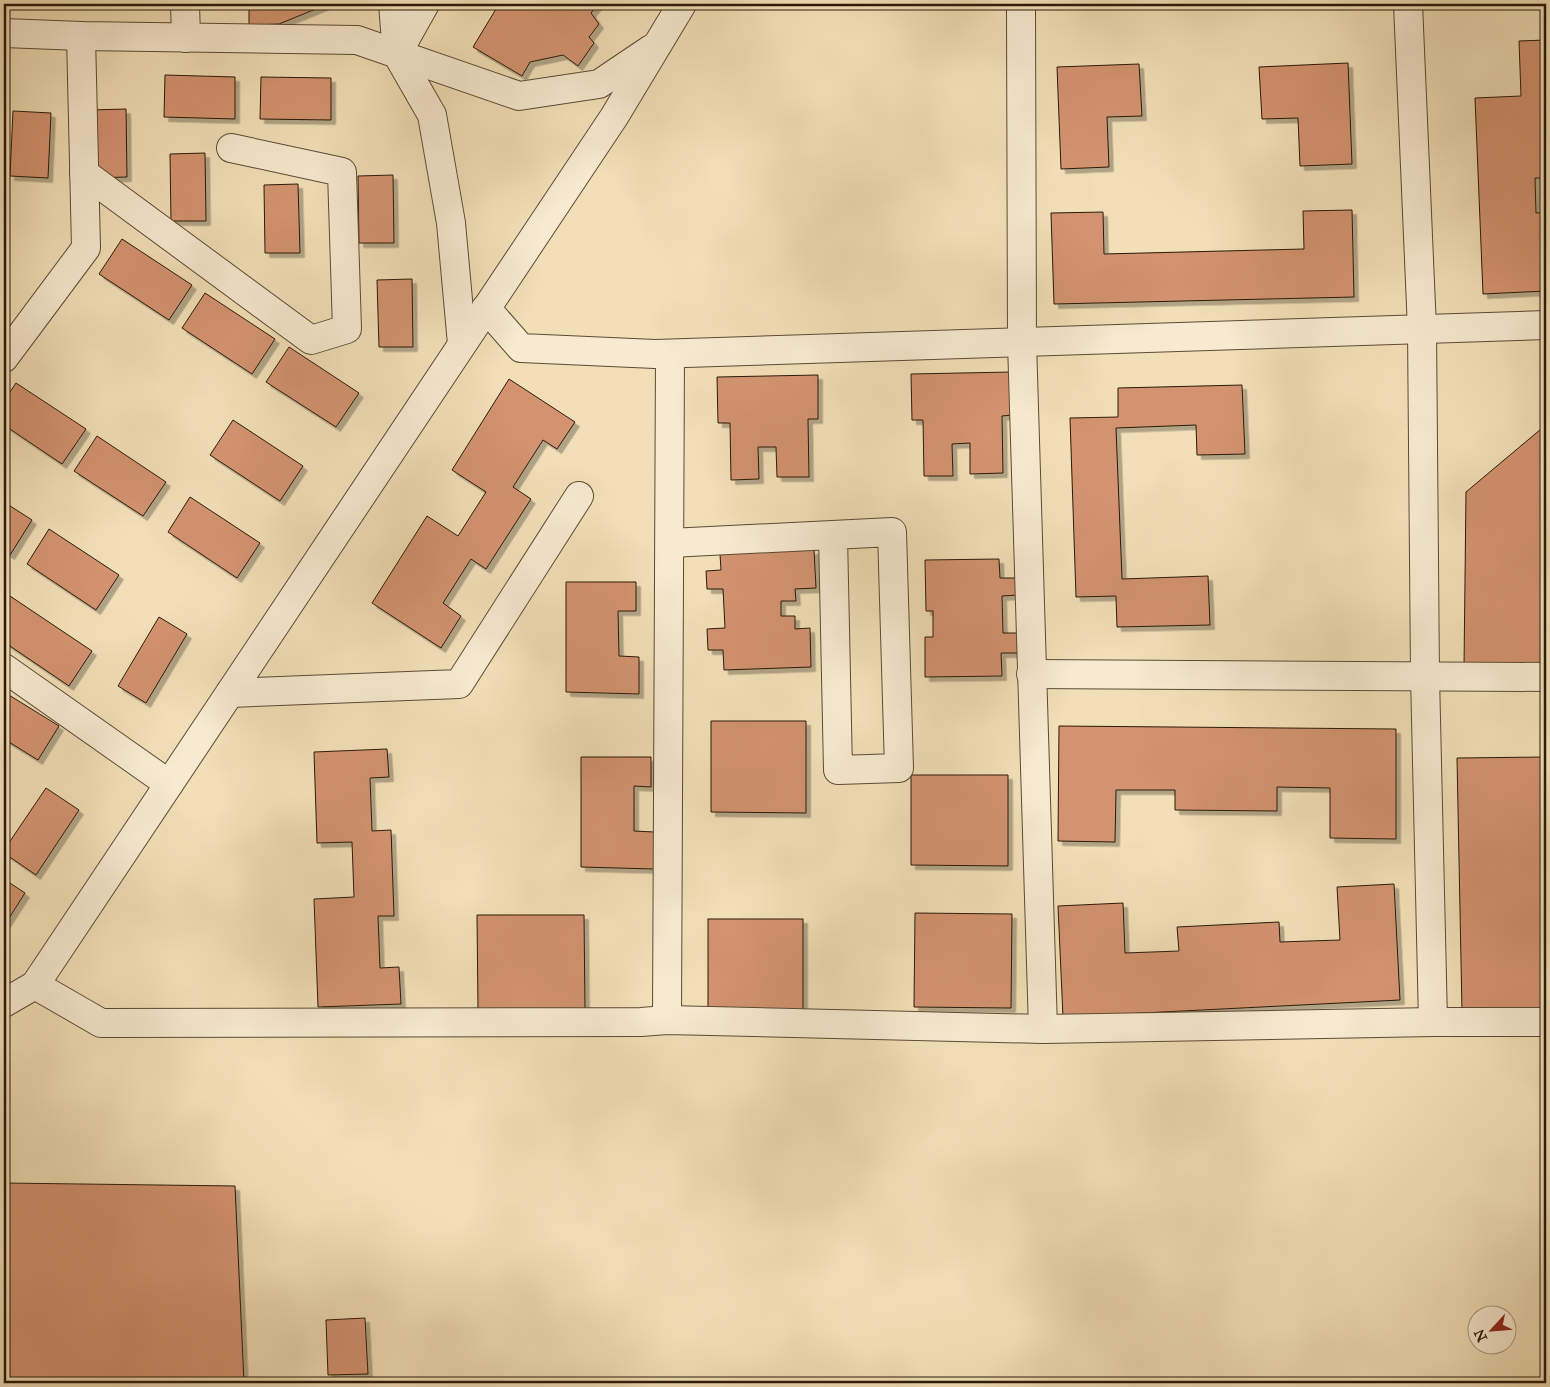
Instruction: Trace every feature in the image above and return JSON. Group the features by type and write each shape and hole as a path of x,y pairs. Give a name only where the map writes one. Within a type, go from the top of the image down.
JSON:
{"street":[{"path":"185,4 186,38"},
{"path":"393,4 396,54 432,115 451,223 462,344"},
{"path":"396,54 425,4"},
{"path":"4,1003 35,984 614,117 682,4"},
{"path":"1028,4 1022,342 1043,1029"},
{"path":"1408,4 1422,330 1425,676 1433,1022"},
{"path":"4,33 358,40 519,96 599,84 658,44"},
{"path":"4,358 86,248 81,36"},
{"path":"84,173 311,340 347,329 342,172 231,148"},
{"path":"486,308 522,348 670,354 1546,325"},
{"path":"667,1020 670,354"},
{"path":"230,692 459,684 579,496"},
{"path":"670,543 892,532 899,768 838,770 833,535"},
{"path":"4,668 169,784"},
{"path":"1031,674 1546,677"},
{"path":"35,984 101,1023 622,1022 667,1020 1043,1029 1433,1022 1546,1022"}],"building":[{"path":"249,4 328,4 279,24 249,25"},
{"path":"499,4 521,4 520,6 529,4 598,4 591,13 599,24 589,37 594,43 578,66 563,55 530,62 522,76 473,47"},
{"path":"1546,40 1546,178 1535,178 1536,213 1546,212 1546,291 1483,294 1475,98 1521,96 1519,41"},
{"path":"1348,63 1352,164 1300,166 1298,118 1262,119 1259,67"},
{"path":"1139,64 1142,116 1107,117 1109,167 1061,169 1057,67"},
{"path":"165,75 235,77 235,119 164,117"},
{"path":"261,77 331,78 331,120 260,119"},
{"path":"126,109 127,177 92,178 91,110"},
{"path":"13,111 51,113 48,178 10,176"},
{"path":"205,153 206,221 171,221 170,154"},
{"path":"393,175 394,243 359,243 358,176"},
{"path":"298,184 300,253 265,253 264,185"},
{"path":"1352,210 1354,297 1054,304 1051,213 1103,212 1104,254 1304,249 1303,211"},
{"path":"122,239 192,285 169,320 99,274"},
{"path":"412,279 413,347 379,347 377,280"},
{"path":"205,293 275,339 252,374 182,328"},
{"path":"289,347 359,393 336,427 266,382"},
{"path":"1011,372 1012,415 1002,416 1003,473 970,474 970,443 952,444 953,476 924,476 923,420 912,420 911,374"},
{"path":"818,375 818,419 808,419 809,477 777,477 776,447 758,447 759,479 731,480 730,423 718,423 717,377"},
{"path":"509,379 575,422 557,449 543,440 513,487 531,499 486,569 471,559 443,603 461,616 441,648 372,603 427,516 458,536 486,492 452,470"},
{"path":"16,383 86,429 62,464 4,425 4,401"},
{"path":"1242,385 1245,454 1197,455 1196,425 1116,428 1122,579 1208,576 1210,625 1117,627 1116,596 1076,597 1070,418 1118,417 1118,388"},
{"path":"233,420 303,466 280,501 210,455"},
{"path":"1541,429 1546,429 1546,500 1542,500 1544,667 1464,667 1466,492"},
{"path":"97,436 166,482 143,516 74,471"},
{"path":"190,497 260,543 237,578 168,532"},
{"path":"4,502 32,520 10,555 4,551"},
{"path":"49,529 119,575 96,610 27,564"},
{"path":"814,550 816,588 795,589 796,601 781,601 781,616 795,616 795,629 810,628 811,667 724,670 723,650 708,650 707,629 725,628 723,589 707,589 706,571 721,570 720,554"},
{"path":"999,559 1000,578 1017,578 1018,595 1002,596 1003,633 1019,633 1019,653 1001,653 1002,676 925,677 925,637 933,637 933,611 926,611 925,560"},
{"path":"566,582 636,582 636,611 618,611 619,656 639,657 639,694 566,692"},
{"path":"4,592 92,651 69,686 4,642"},
{"path":"159,617 187,634 146,703 118,686"},
{"path":"4,692 59,726 38,760 4,739"},
{"path":"711,721 806,721 806,813 711,812"},
{"path":"1059,726 1396,729 1396,839 1330,838 1330,788 1277,787 1277,811 1175,810 1175,790 1116,790 1115,842 1058,841"},
{"path":"387,749 389,777 370,778 372,831 391,830 394,916 378,916 380,968 399,967 401,1004 318,1007 314,899 354,897 352,842 317,843 314,752"},
{"path":"581,757 651,757 651,787 634,786 634,831 654,832 654,869 581,867"},
{"path":"1546,757 1546,1011 1462,1012 1457,758"},
{"path":"911,775 1008,775 1008,866 911,865"},
{"path":"46,788 79,810 36,875 4,853 4,850"},
{"path":"4,879 25,893 4,926"},
{"path":"1394,884 1400,1000 1063,1017 1058,906 1123,903 1125,953 1179,951 1177,927 1279,922 1280,942 1340,940 1337,887"},
{"path":"915,913 1012,914 1011,1008 914,1007"},
{"path":"477,915 584,915 585,1010 478,1010"},
{"path":"708,919 803,919 803,1010 708,1010"},
{"path":"4,1183 235,1186 244,1383 4,1383"},
{"path":"365,1318 368,1374 328,1375 326,1320"}]}
